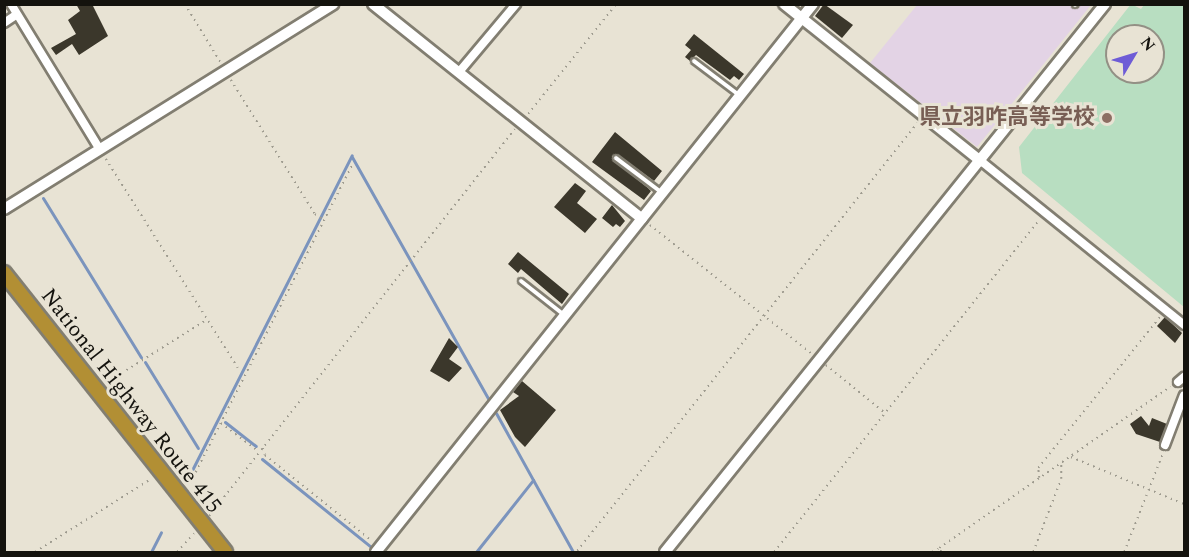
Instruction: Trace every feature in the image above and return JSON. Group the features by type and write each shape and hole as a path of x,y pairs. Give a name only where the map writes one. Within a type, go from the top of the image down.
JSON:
{"highway":[{"name":"National Highway Route 415","path":"4,273 201,525 225,552"}],"street":[{"path":"10,4 100,150"},
{"path":"4,208 333,4"},
{"path":"373,4 388,9 459,72 642,219"},
{"path":"459,72 516,4"},
{"path":"784,4 1185,325"},
{"path":"378,550 813,4"},
{"path":"665,552 1105,4"},
{"path":"4,23 16,15"},
{"path":"1165,445 1185,395"}],"lane":[{"path":"694,61 740,97"},
{"path":"616,158 663,193"},
{"path":"521,281 565,316"}],"path":[{"path":"185,4 322,219"},
{"path":"177,552 213,512 258,452 616,4"},
{"path":"577,551 923,115"},
{"path":"100,150 238,368"},
{"path":"213,512 189,483 322,219 352,165"},
{"path":"774,552 1045,213"},
{"path":"642,219 885,413"},
{"path":"1040,479 1038,468 1164,308"},
{"path":"95,389 206,320"},
{"path":"932,552 1181,380"},
{"path":"221,422 258,452"},
{"path":"1124,552 1165,445"},
{"path":"263,446 265,455 378,550"},
{"path":"1070,457 1185,504"},
{"path":"1033,552 1061,479 1061,463"},
{"path":"35,552 160,473"},
{"path":"939,548 941,552"}],"shaded area":[{"path":"917,5 1091,5 977,147 870,63"}],"green space":[{"name":"県立羽咋高等学校","path":"1131,4 1141,9 1144,5 1184,5 1184,307 1022,173 1019,147 1105,37 1105,84 1165,84 1165,24 1115,24"}],"building":[{"path":"76,4 92,4 108,36 79,55 72,44 56,55 51,48 76,34 68,20 80,11"},
{"path":"824,4 853,25 842,38 815,16"},
{"path":"694,34 744,74 739,80 734,76 730,80 696,55 690,61 685,57 691,50 685,45"},
{"path":"615,132 662,171 654,181 618,155 612,156 614,161 651,191 644,200 592,162"},
{"path":"575,183 586,191 577,203 597,219 585,233 554,207"},
{"path":"612,205 625,221 620,227 616,224 613,227 602,218"},
{"path":"518,252 569,294 562,304 521,269 518,273 508,264"},
{"path":"1165,317 1182,333 1175,343 1157,326"},
{"path":"449,338 458,347 449,359 462,368 449,382 430,371"},
{"path":"522,381 556,410 525,447 515,437 500,410 519,396 513,392"},
{"path":"1141,416 1149,426 1152,418 1167,424 1160,442 1136,434 1130,424"}],"waterway":[{"path":"187,480 352,155"},
{"path":"352,157 489,400"},
{"path":"43,198 141,357"},
{"path":"145,362 198,448"},
{"path":"496,413 573,552"},
{"path":"225,422 256,446"},
{"path":"262,459 371,547"},
{"path":"476,552 533,480"},
{"path":"151,552 161,532"}],"place":[{"name":"県立羽咋高等学校","path":"1107,118"}]}
